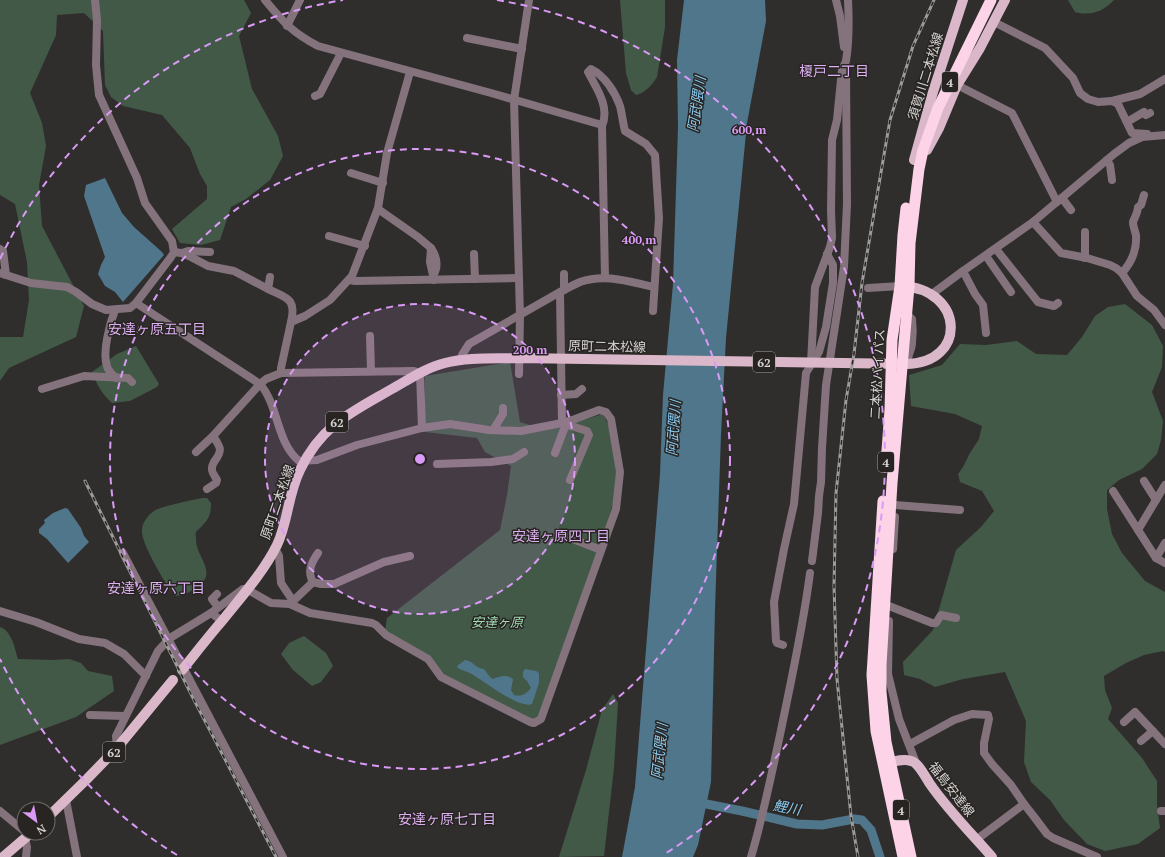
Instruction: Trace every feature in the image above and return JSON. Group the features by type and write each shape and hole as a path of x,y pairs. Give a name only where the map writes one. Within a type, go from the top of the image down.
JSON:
{"highway":[{"name":"二本松バイパス","path":"886,763 876,731 872,675 890,410 892,340 904,286 910,243 916,165 927,120 938,89 983,0"},
{"name":"二本松バイパス","path":"916,165 938,108 991,0"},
{"name":"二本松バイパス","path":"886,763 881,665 892,483 906,314 904,286"},
{"name":"4","path":"886,763 903,857"},
{"name":"4","path":"886,763 911,857"}],"main road":[{"name":"須賀川二本松線","path":"916,165 933,92 963,0"},
{"path":"916,165 924,155 958,85 1005,0"},
{"name":"原町二本松線","path":"183,669 248,590 275,548 281,533 293,487 319,438 342,418 420,373 444,364 461,360 520,358 910,364 924,362 934,356 949,340 951,330 949,316 944,305 932,294 916,288 904,286"},
{"name":"62","path":"56,809 117,748 173,680"},
{"name":"福島安達線","path":"886,763 912,760 931,785 992,857"},
{"path":"3,857 20,841"}],"street":[{"path":"95,0 97,20 96,65 98,95 137,178 145,204 168,234 178,253 208,266 234,271 292,303 294,312 281,373"},
{"path":"265,0 287,26 304,39 318,46 602,125"},
{"path":"287,26 300,0"},
{"path":"520,374 520,315 514,100 529,0"},
{"path":"836,0 840,16 844,49"},
{"path":"811,363 816,283 828,254 832,232 832,140 837,120 842,70 846,63 848,48 848,0"},
{"path":"994,22 1045,48 1073,78 1080,93 1088,99 1098,102 1112,101 1140,94 1165,80"},
{"path":"467,38 522,49"},
{"path":"314,96 320,94 340,53"},
{"path":"605,278 602,125 605,117 604,107 599,92 588,72 591,69 598,73 614,94 619,104 625,131 646,144 655,155 659,218 654,287 654,311"},
{"path":"812,562 818,513 818,496 821,482 826,385 842,284 845,253 847,204 846,71"},
{"path":"292,322 305,316 330,300 350,280 365,246 378,209 387,153 410,72"},
{"path":"958,85 1012,113 1060,200 1071,210"},
{"path":"1112,101 1118,104 1132,132"},
{"path":"1127,122 1144,112 1146,115 1150,112"},
{"path":"1132,132 1165,135"},
{"path":"1120,150 1132,132"},
{"path":"932,294 1033,222 1120,150 1135,140 1156,135"},
{"path":"1107,160 1110,165 1112,180"},
{"path":"351,173 383,183"},
{"path":"1122,273 1128,267 1134,255 1136,244 1133,221 1144,195"},
{"path":"378,209 431,248 430,262 433,278"},
{"path":"1033,222 1061,253 1110,265 1122,273 1137,296 1154,310 1165,325"},
{"path":"1085,232 1085,258"},
{"path":"329,236 365,246"},
{"path":"0,249 3,250 3,274 31,283 67,287 100,308 106,310 130,308 136,303 178,253 188,251 210,252"},
{"path":"996,249 1038,302 1054,306 1058,302"},
{"path":"474,254 475,279"},
{"path":"783,645 777,643 776,641 774,602 794,504 806,373 819,352 829,308 834,272 833,265 828,254"},
{"path":"986,256 1011,292"},
{"path":"963,271 983,306 986,333"},
{"path":"555,453 564,423 561,395 561,358 562,291 564,274"},
{"path":"268,289 270,277"},
{"path":"350,280 518,278"},
{"path":"461,360 462,355 469,344 580,282 613,278 654,287"},
{"path":"868,288 904,286"},
{"path":"117,748 116,736 158,651 169,639 211,613 243,589 248,590 271,603 291,603 310,613 376,625 386,635 428,659 441,677 534,723 541,719 616,509 620,474 611,419 606,412 599,410 564,423 521,431 493,430 450,424 422,428 357,445 317,460 305,462 299,461 293,456 287,447 272,404 268,395 260,384 136,303"},
{"path":"115,310 110,326 105,358 107,366 116,378"},
{"path":"906,314 912,319 912,344 908,354 905,371 895,505 889,606 888,674 900,719 916,764"},
{"path":"370,336 371,371"},
{"path":"196,452 213,436 260,384 266,379 281,373 414,371 420,373 422,428"},
{"path":"42,389 84,376 128,378 132,382"},
{"path":"561,395 576,394 582,389"},
{"path":"493,430 503,414 503,408"},
{"path":"564,423 587,431 589,435 570,480"},
{"path":"207,489 216,483 217,480 212,470 212,466 221,450 213,436"},
{"path":"437,464 491,462 513,459 524,452"},
{"path":"1144,481 1156,500"},
{"path":"1138,530 1165,485"},
{"path":"1113,490 1156,558 1165,563"},
{"path":"895,505 960,510"},
{"path":"565,536 601,550"},
{"path":"1156,558 1165,543"},
{"path":"275,548 279,556 281,583 291,603"},
{"path":"124,553 183,669 283,857"},
{"path":"318,553 311,563 310,576 314,582 321,584 334,584 384,562 410,556"},
{"path":"751,857 760,828 797,658 810,573"},
{"path":"291,603 314,582"},
{"path":"217,594 212,599 218,607"},
{"path":"889,606 932,623 936,623 941,615 956,618"},
{"path":"0,611 36,622 79,639 105,643 124,654 146,676"},
{"path":"211,613 222,621"},
{"path":"1124,722 1135,712 1165,744"},
{"path":"910,744 954,720 972,714 988,715 989,719 984,743 984,752 992,764 1011,785 1048,834 1053,838 1097,857"},
{"path":"90,715 125,716"},
{"path":"1142,741 1153,731"},
{"path":"66,800 76,857"},
{"path":"980,844 1024,804"},
{"path":"0,811 16,825"},
{"path":"26,857 27,841"}],"green space":[{"path":"0,0 244,0 251,13 239,36 252,89 278,136 283,156 270,180 246,199 231,207 220,240 201,245 180,243 172,229 207,199 207,186 200,174 190,148 162,115 123,106 111,97 105,85 103,31 84,13 57,15 56,35 30,93 42,123 46,146 39,185 42,226 84,306 76,337 9,368 0,381 0,337 23,337 29,300 27,262 15,204 0,195"},
{"path":"620,0 665,0 665,27 657,77 648,88 636,95 631,90 626,73"},
{"path":"1068,0 1114,0 1101,10 1086,14 1075,12"},
{"path":"1125,304 1152,325 1163,346 1162,367 1152,392 1163,421 1161,440 1157,454 1142,469 1119,480 1107,490 1107,509 1112,534 1122,553 1145,581 1165,592 1165,652 1163,651 1144,655 1126,663 1104,676 1105,690 1112,708 1108,719 1142,758 1157,781 1157,805 1160,828 1138,844 1105,851 1087,844 1064,820 1050,800 1031,782 1024,762 1026,721 1005,672 963,679 935,687 920,679 904,675 903,662 933,630 956,550 981,527 994,511 982,491 960,482 958,474 979,439 982,426 955,414 911,406 909,375 942,365 960,344 986,345 1017,341 1036,354 1067,355 1082,337 1095,316 1108,307"},
{"path":"136,346 159,384 157,387 130,401 112,403 100,389 92,372 117,354"},
{"name":"安達ヶ原","path":"510,362 520,422 543,429 563,426 603,414 608,424 617,475 613,503 604,536 541,717 535,721 444,676 385,631 387,618 500,530 507,495 511,466 485,452 477,438 425,432 425,376"},
{"path":"207,498 211,503 209,517 196,534 199,552 205,564 206,576 203,582 196,588 182,595 176,596 150,555 143,537 143,525 147,517 157,509"},
{"path":"0,627 10,636 18,659 69,659 81,663 88,671 112,676 114,691 76,717 0,745"},
{"path":"304,636 326,653 333,666 321,682 312,686 293,670 281,654 289,643"},
{"path":"613,694 618,703 614,768 604,856 559,857 586,770 602,710"}],"water":[{"name":"阿武隈川","path":"684,0 765,0 766,21 747,123 726,338 715,609 711,782 698,845 693,857 622,857 635,787 660,474 663,395 673,284 678,127 677,60"},
{"path":"105,178 122,213 134,227 164,255 123,302 115,292 105,286 98,274 105,257 84,196 86,185"},
{"path":"65,508 68,509 89,542 68,563 47,539 39,533 39,529 45,523 44,520 53,513"},
{"path":"465,660 470,661 481,669 484,669 493,679 508,676 513,679 511,690 514,695 517,696 524,694 531,688 523,677 523,672 525,669 536,671 539,673 539,683 532,704 527,705 520,703 473,675 458,668 457,666"}],"waterway":[{"name":"鯉川","path":"696,802 797,824 822,825 854,819 862,820 871,830 880,857"}],"railway":[{"path":"858,857 851,816 837,679 834,586 836,493 846,400 854,354 862,283 890,120 913,46 934,0"},
{"path":"85,481 193,698 276,857"}],"district":[{"name":"榎戸二丁目","path":"834,70"},
{"name":"安達ヶ原五丁目","path":"157,328"},
{"name":"安達ヶ原四丁目","path":"561,535"},
{"name":"安達ヶ原六丁目","path":"156,587"},
{"name":"安達ヶ原七丁目","path":"447,818"}]}
